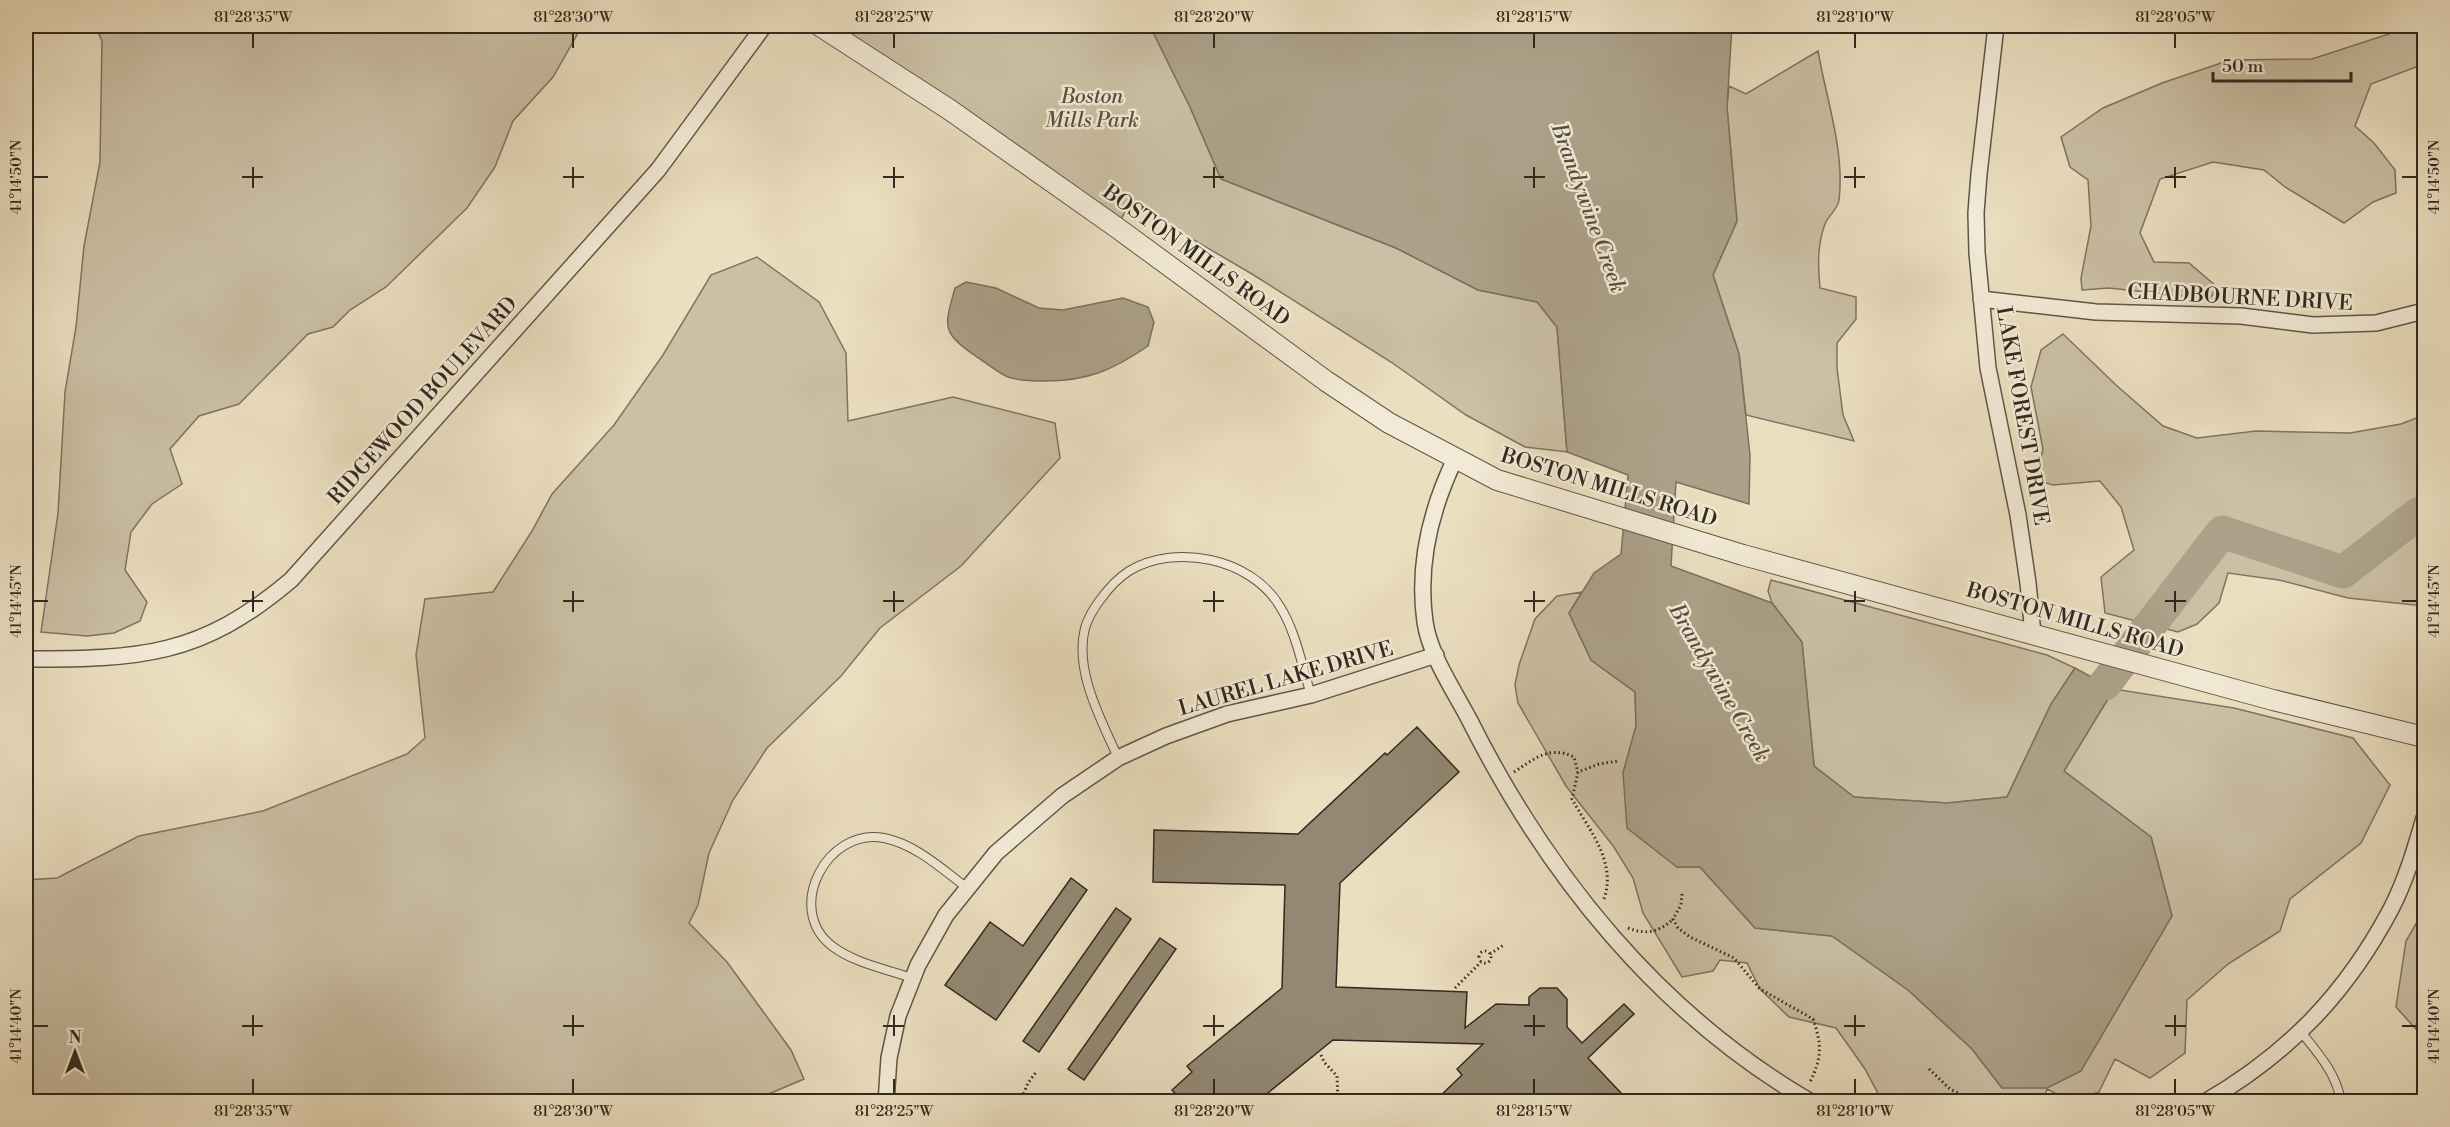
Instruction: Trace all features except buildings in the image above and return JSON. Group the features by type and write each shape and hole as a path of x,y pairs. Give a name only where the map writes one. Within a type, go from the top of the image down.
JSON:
{"street":[{"name":"RIDGEWOOD BOULEVARD","path":"26,659 123,657 174,648 197,640 236,621 268,600 291,580 658,170 764,26"},
{"name":"BOSTON MILLS ROAD","path":"820,26 871,57 1014,155 1326,381 1389,423 1497,480 1743,555 2273,700 2424,737"},
{"name":"LAKE FOREST DRIVE","path":"1996,26 1976,213 1981,299 1988,368 2018,515 2033,634"},
{"name":"CHADBOURNE DRIVE","path":"1981,299 2096,312 2230,315 2313,325 2376,323 2424,311"},
{"path":"1455,459 1443,484 1426,541 1425,623 1436,655 1501,781 1552,861 1596,918 1651,978 1692,1016 1757,1068 1807,1099"},
{"name":"LAUREL LAKE DRIVE","path":"886,1101 889,1058 898,1016 912,978 945,915 996,853 1014,835 1062,796 1118,758 1166,736 1227,714 1311,695 1436,655"},
{"path":"2205,1101 2267,1062 2301,1032 2345,982 2391,908 2411,862 2424,818"}],"lane":[{"path":"1118,758 1086,676 1083,646 1085,627 1092,611 1112,586 1128,572 1154,561 1182,557 1215,562 1243,572 1263,586 1279,605 1289,627 1311,695"},
{"path":"912,978 848,956 831,946 823,937 813,915 812,903 814,885 821,868 829,857 849,843 871,837 882,837 910,848 966,887"},
{"path":"2301,1032 2325,1061 2340,1091 2341,1101"}],"path":[{"path":"1501,781 1543,754 1561,751 1574,757 1578,772 1572,799 1603,851 1607,869 1606,893 1596,918 1637,931 1653,932 1665,927 1673,919 1681,905 1683,894"},
{"path":"1578,772 1599,764 1618,761"},
{"path":"1673,919 1678,928 1690,937 1734,958 1760,989 1813,1019 1819,1037 1820,1060 1807,1099"},
{"path":"1490,954 1505,944"},
{"path":"1481,962 1479,956 1481,953 1485,951 1490,954"},
{"path":"1481,962 1484,964 1490,962 1490,954"},
{"path":"1455,988 1481,962"},
{"path":"1322,1055 1324,1062 1337,1076 1338,1101"},
{"path":"1929,1070 1950,1089 1976,1101"},
{"path":"1020,1101 1037,1071"}],"green space":[{"path":"95,26 582,26 553,77 513,121 495,167 467,208 386,287 350,310 333,327 308,334 239,404 199,416 170,449 182,484 152,504 131,532 125,570 147,602 140,621 114,633 87,636 41,632 58,513 65,392 76,327 84,246 100,162 102,41"},
{"name":"Boston Mills Park","path":"820,26 1150,26 1190,107 1221,179 1396,248 1478,290 1537,302 1557,327 1567,452 1525,447 1466,415 1391,362 1252,274 1131,203 1116,227"},
{"path":"2393,26 2424,26 2424,64 2371,84 2355,126 2374,143 2395,170 2396,193 2373,202 2344,223 2285,187 2264,170 2213,162 2160,179 2140,233 2154,262 2189,263 2217,287 2210,299 2109,288 2082,290 2081,278 2091,226 2088,180 2070,167 2061,137 2103,108 2162,83 2230,60 2312,59 2389,34"},
{"path":"1818,51 1834,125 1840,181 1839,200 1826,221 1819,248 1820,288 1856,297 1856,319 1837,343 1837,368 1843,415 1854,441 1746,415 1739,354 1713,275 1737,221 1727,107 1729,86 1746,94"},
{"path":"757,257 819,302 846,353 848,421 953,397 1055,423 1060,458 961,566 880,628 841,676 767,748 733,800 709,853 698,905 689,923 727,962 791,1050 804,1079 750,1102 26,1101 26,880 57,878 139,836 263,811 407,754 425,738 416,655 425,599 493,592 532,531 552,494 614,425 663,355 711,275"},
{"path":"2063,334 2163,426 2197,438 2256,431 2350,433 2401,424 2424,415 2424,606 2348,598 2279,580 2228,573 2219,603 2197,624 2178,632 2105,613 2101,577 2134,550 2121,507 2100,481 2053,485 2036,480 2043,449 2031,387 2041,350"},
{"path":"1771,580 2047,655 2075,668 2051,704 2007,797 1947,803 1854,797 1814,766 1802,642 1772,603 1768,591"},
{"path":"1582,592 1569,613 1591,660 1635,692 1636,726 1623,773 1677,867 1700,867 1755,928 1832,936 1908,990 1972,1049 2002,1088 2141,968 2172,916 2151,837 2064,771 2114,689 2234,708 2353,738 2390,785 2361,843 2290,899 2280,931 2228,964 2187,1000 2185,1053 2150,1078 2115,1059 2099,1092 2070,1101 2047,1089 2043,1101 1882,1101 1865,1069 1836,1028 1789,1017 1760,989 1747,963 1720,960 1713,971 1682,977 1643,913 1633,878 1614,847 1566,786 1518,703 1515,685 1519,665 1535,619 1557,596"},
{"path":"2424,910 2424,1038 2396,1007 2406,941"}],"water":[{"name":"Brandywine Creek","path":"1150,26 1732,26 1727,107 1737,221 1713,275 1739,354 1750,455 1749,504 1676,482 1671,566 1772,603 1802,642 1814,766 1854,797 1947,803 2007,797 2051,704 2075,668 2114,689 2064,771 2151,837 2172,916 2081,1071 2047,1088 2002,1088 1972,1049 1908,990 1832,936 1755,928 1700,867 1677,867 1627,828 1623,773 1636,726 1635,692 1591,660 1569,613 1594,573 1621,554 1628,475 1567,452 1557,327 1537,302 1478,290 1396,248 1221,179 1190,107"},
{"path":"966,282 996,288 1039,308 1063,310 1123,298 1148,307 1154,322 1148,346 1111,368 1074,379 1045,381 1008,377 965,348 951,335 948,321 955,288"}],"waterway":[{"path":"2105,684 2222,532 2343,572 2419,513 2424,514"}]}
